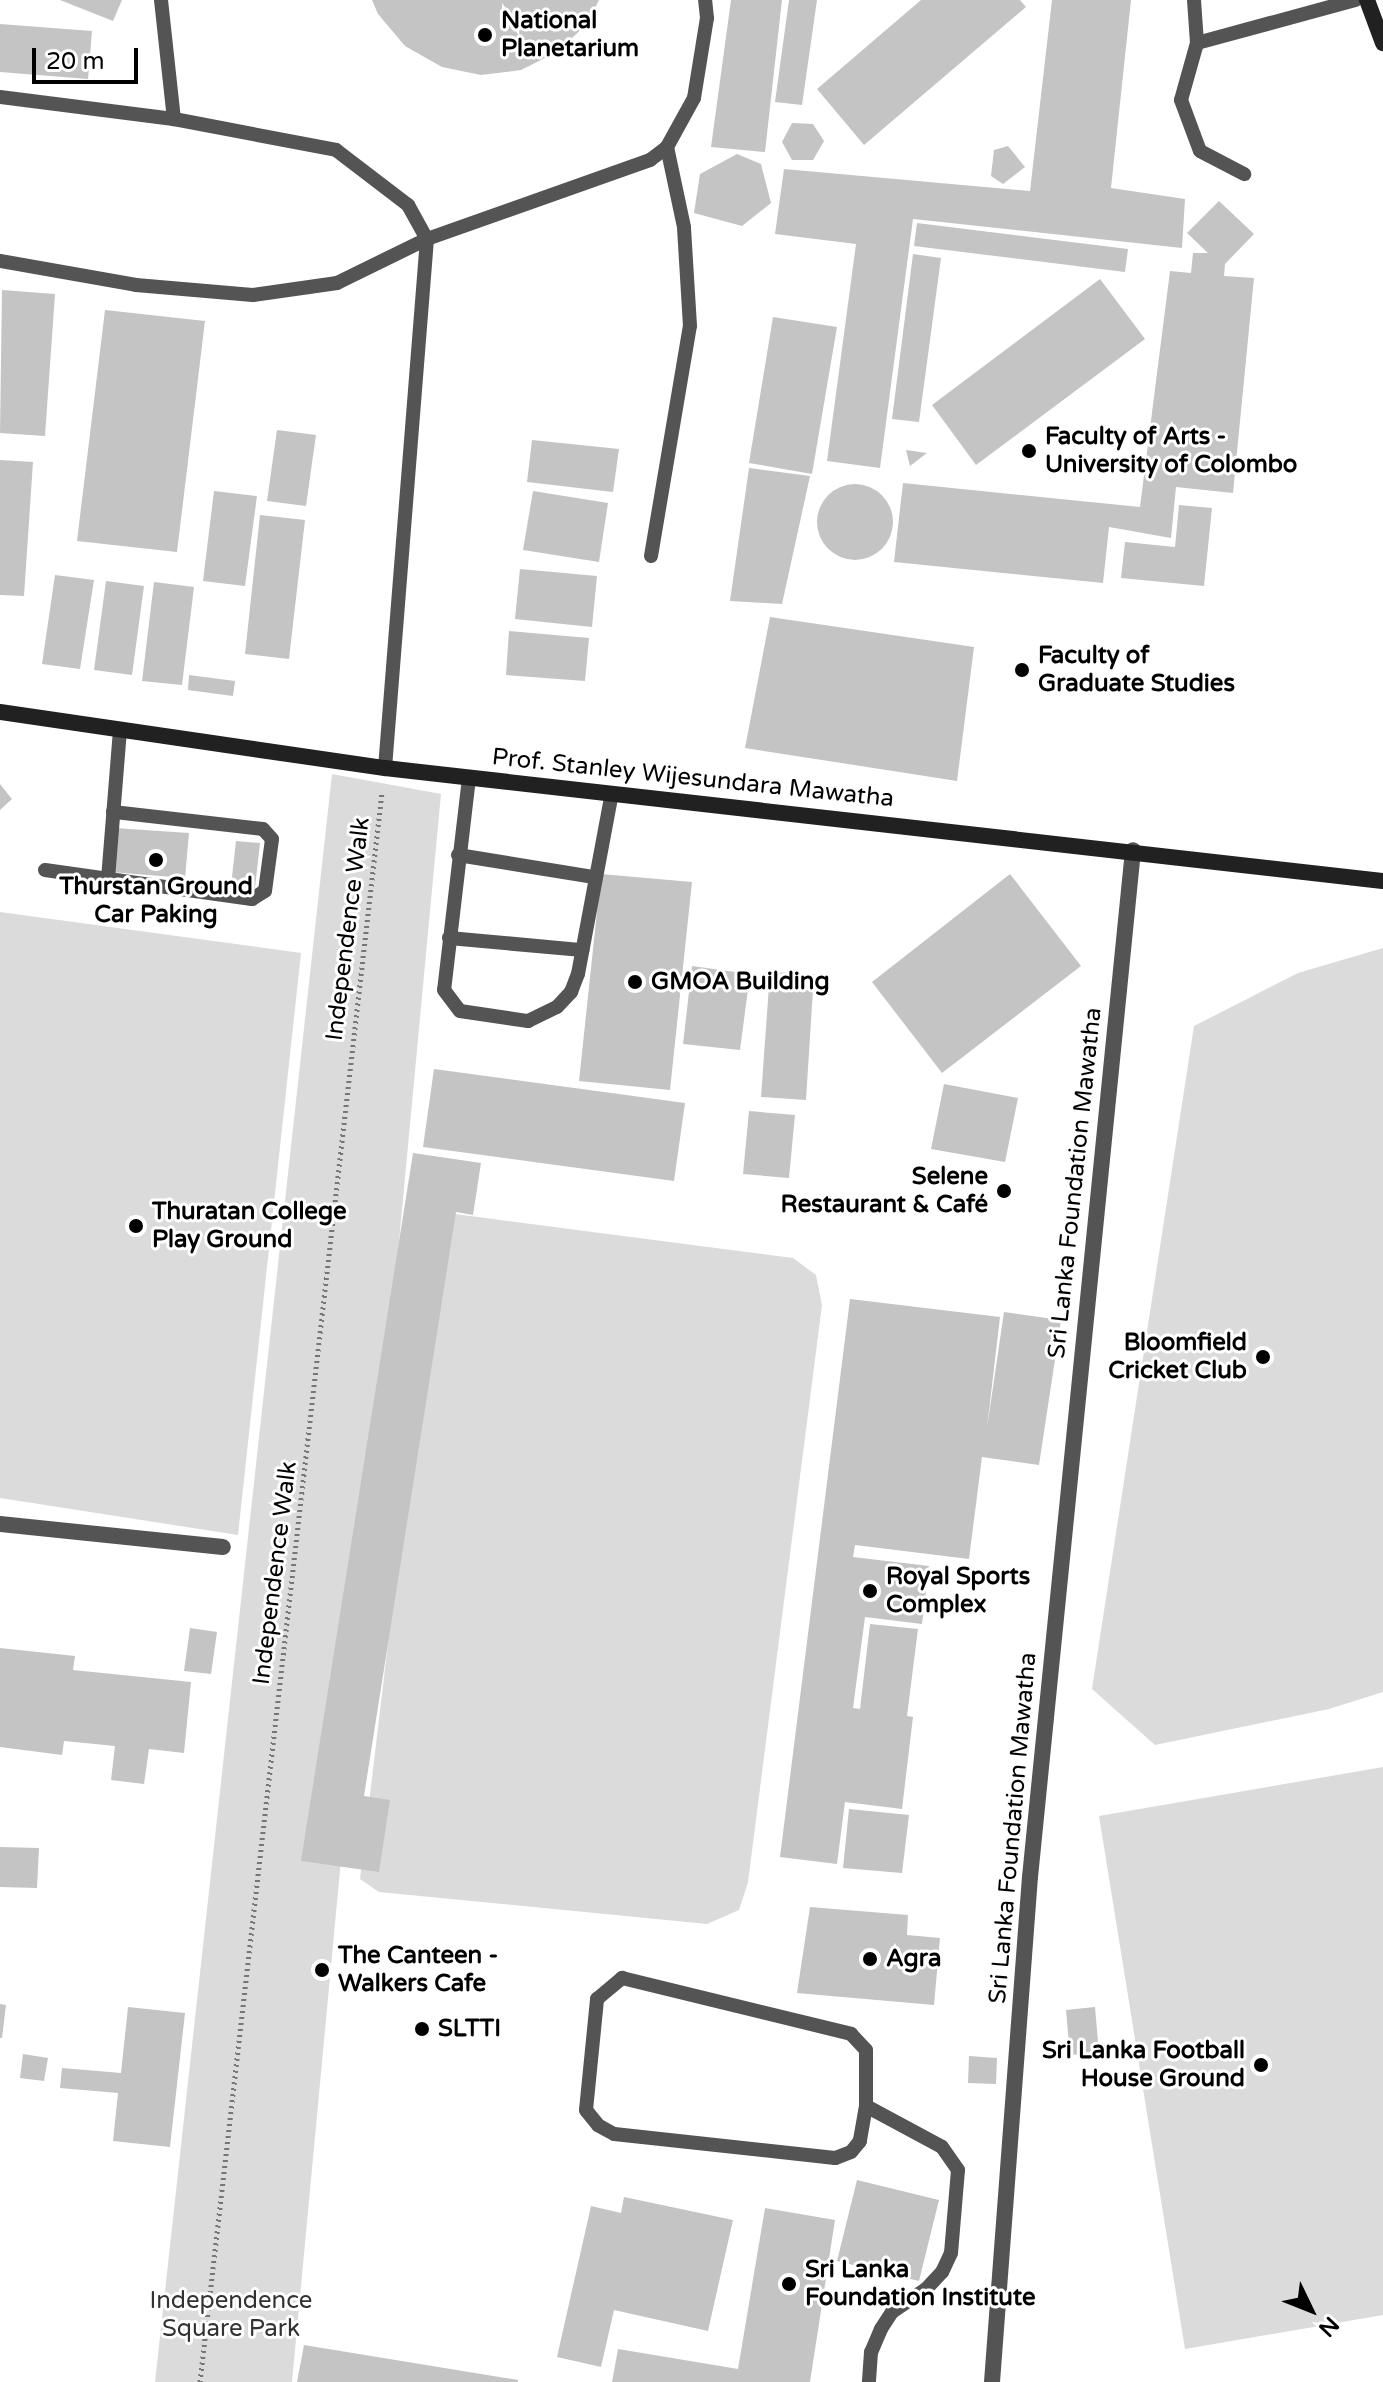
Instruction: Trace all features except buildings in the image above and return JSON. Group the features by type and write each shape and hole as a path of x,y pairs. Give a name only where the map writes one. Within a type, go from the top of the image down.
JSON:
{"main road":[{"path":"1367,0 1383,43"},
{"name":"Prof. Stanley Wijesundara Mawatha","path":"0,712 385,768 1133,850 1383,881"}],"street":[{"name":"Sri Lanka Foundation Mawatha","path":"992,2382 1030,1877 1133,850"},
{"path":"0,1524 223,1547"}],"lane":[{"path":"161,0 174,119"},
{"path":"0,261 136,285 253,295 337,283 427,239 650,160 667,147 694,98 707,18 705,0"},
{"path":"1194,0 1197,43 1181,100 1200,151 1244,174"},
{"path":"1197,43 1355,0"},
{"path":"0,97 174,119 336,150 408,205 427,239 385,768"},
{"path":"651,556 690,326 684,227 667,147"},
{"path":"108,879 120,729"},
{"path":"469,778 444,990 460,1011 528,1021 557,1007 571,992 612,793"},
{"path":"45,870 252,899 265,891 272,839 263,829 251,825 113,812"},
{"path":"458,855 594,877"},
{"path":"449,938 582,950"},
{"path":"622,1978 851,2034 866,2050 866,2106 860,2141 851,2152 835,2158 614,2134 598,2125 586,2110 597,1999 622,1978"},
{"path":"866,2106 942,2147 958,2170 951,2253 942,2272 926,2289 892,2312 881,2329 871,2352 869,2382"}],"path":[{"name":"Independence Walk","path":"200,2382 385,768"}],"green space":[{"name":"Independence Square Park","path":"332,774 441,794 292,2382 155,2382"},
{"name":"Thuratan College Play Ground","path":"0,912 301,953 238,1535 0,1498"},
{"name":"Bloomfield Cricket Club","path":"1383,948 1383,1692 1329,1709 1155,1745 1092,1689 1194,1026 1298,973"},
{"path":"455,1214 793,1258 816,1275 822,1305 748,1882 739,1910 707,1924 379,1892 360,1879 423,1349"},
{"name":"Sri Lanka Football House Ground","path":"1383,1767 1383,2315 1185,2349 1099,1816"}],"place":[{"name":"National Planetarium","path":"485,35"},
{"name":"Faculty of Arts - University of Colombo","path":"1029,451"},
{"name":"Faculty of Graduate Studies","path":"1022,670"},
{"name":"Thurstan Ground Car Paking","path":"156,860"},
{"name":"GMOA Building","path":"635,982"},
{"name":"Selene Restaurant & Café","path":"1004,1191"},
{"name":"Thuratan College Play Ground","path":"136,1226"},
{"name":"Bloomfield Cricket Club","path":"1263,1357"},
{"name":"Royal Sports Complex","path":"870,1591"},
{"name":"Agra","path":"870,1959"},
{"name":"The Canteen - Walkers Cafe","path":"322,1970"},
{"name":"SLTTI","path":"422,2029"},
{"name":"Sri Lanka Football House Ground","path":"1261,2065"},
{"name":"Sri Lanka Foundation Institute","path":"789,2284"}]}
